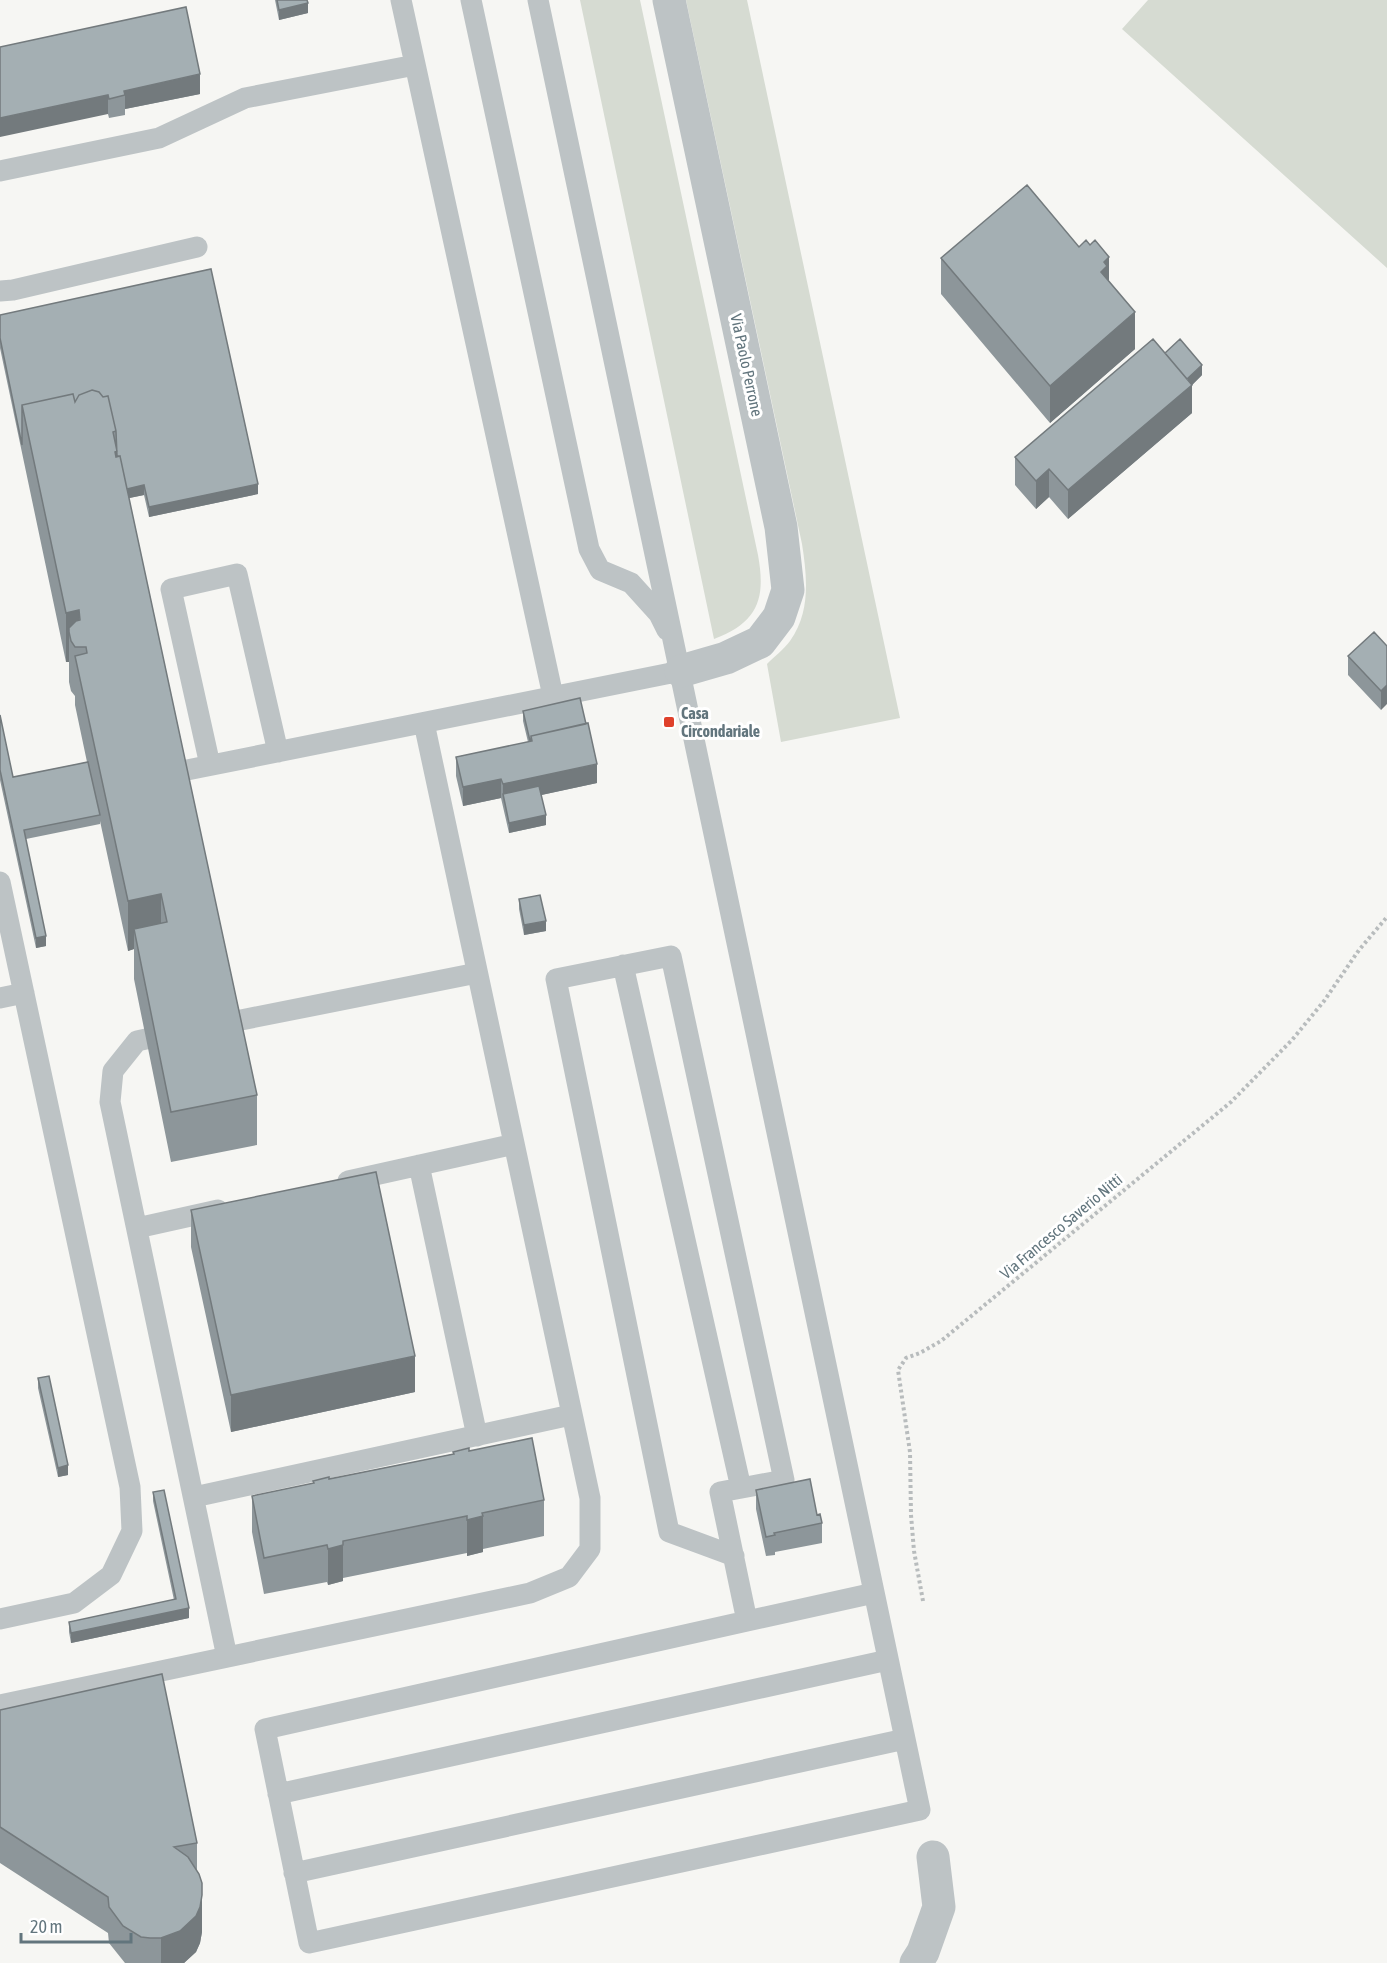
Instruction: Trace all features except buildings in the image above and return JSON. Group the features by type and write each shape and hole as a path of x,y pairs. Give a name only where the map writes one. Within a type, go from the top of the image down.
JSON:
{"street":[{"name":"Via Paolo Perrone","path":"669,0 781,527 788,590 779,617 760,642 726,658 678,657"},
{"path":"916,1963 923,1952 939,1907 933,1857"}],"lane":[{"path":"401,0 553,696"},
{"path":"471,0 589,549 600,570 631,583 659,614 678,657"},
{"path":"538,0 920,1810 309,1943 265,1729 874,1593"},
{"path":"0,171 159,138 245,98 415,65"},
{"path":"0,291 13,290 197,247"},
{"path":"210,765 171,589 237,574 278,752"},
{"path":"177,772 553,696 678,657"},
{"path":"0,1706 530,1593 569,1577 590,1549 590,1498 424,723"},
{"path":"0,882 130,1487 132,1531 111,1575 74,1603 0,1619"},
{"path":"734,1556 669,1532 556,979 671,956 784,1480 720,1492 734,1556 747,1621"},
{"path":"623,965 741,1488"},
{"path":"231,1022 477,973"},
{"path":"0,998 24,993"},
{"path":"146,1039 137,1041 113,1071 110,1102 227,1657"},
{"path":"329,1186 514,1144"},
{"path":"419,1166 477,1436"},
{"path":"137,1228 238,1206"},
{"path":"194,1497 572,1415"},
{"path":"279,1794 888,1660"},
{"path":"294,1873 905,1739"}],"path":[{"name":"Via Francesco Saverio Nitti","path":"923,1601 914,1551 910,1452 898,1370 906,1358 941,1341 1231,1102 1305,1025 1359,950 1387,917"}],"shaded area":[{"path":"580,0 640,0 758,555 761,584 756,607 741,625 714,639"},
{"path":"686,0 747,0 900,718 781,742 767,664 790,641 797,630 806,594 804,556"},
{"path":"1148,0 1387,0 1387,268 1122,29"}],"place":[{"name":"Casa Circondariale","path":"669,722"}]}
